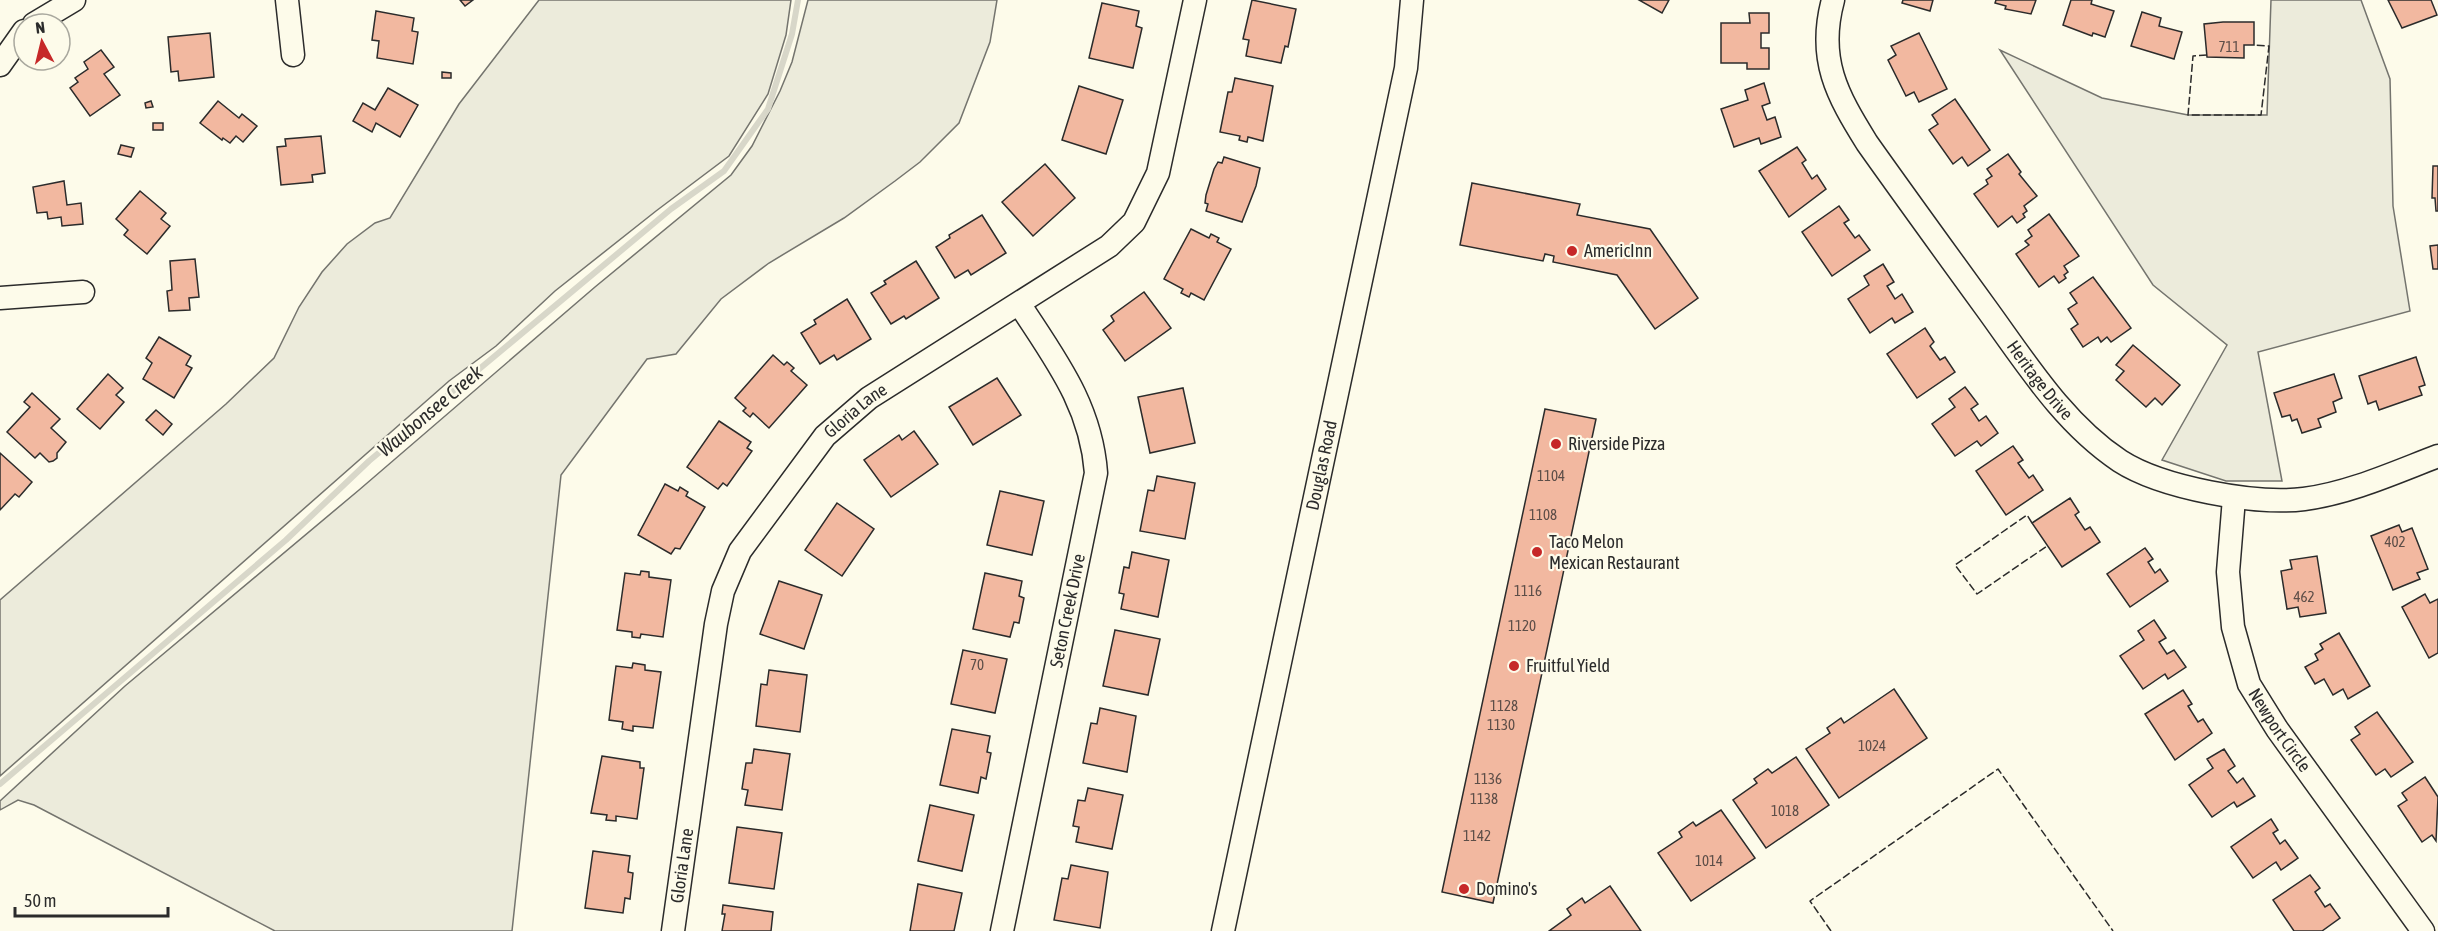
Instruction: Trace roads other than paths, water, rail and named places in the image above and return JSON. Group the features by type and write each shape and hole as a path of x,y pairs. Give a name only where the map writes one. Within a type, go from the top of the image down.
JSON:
{"street":[{"path":"54,12 74,0"},
{"path":"286,0 293,55"},
{"name":"Gloria Lane","path":"673,931 716,624 723,591 740,550 825,436 869,398 1109,246 1134,222 1149,196 1168,137 1195,0"},
{"name":"Douglas Road","path":"1222,931 1406,68 1412,0"},
{"name":"Heritage Drive","path":"1833,0 1827,31 1827,54 1840,100 1867,143 2052,400 2122,462 2167,482 2234,498 2304,499 2356,486 2438,456"},
{"path":"0,64 12,48"},
{"path":"0,298 83,292"},
{"name":"Seton Creek Drive","path":"1002,931 1096,473 1092,440 1076,392 1020,304"},
{"name":"Newport Circle","path":"2234,498 2228,572 2233,627 2249,684 2277,729 2423,931"}],"waterway":[{"name":"Waubonsee Creek","path":"0,784 286,540 369,461 671,209 724,171 768,109 792,34 798,0"}],"place":[{"name":"AmericInn","path":"1572,251"},
{"name":"Riverside Pizza","path":"1556,444"},
{"name":"Taco Melon Mexican Restaurant","path":"1537,552"},
{"name":"Fruitful Yield","path":"1514,666"},
{"name":"Domino's","path":"1464,889"}]}
